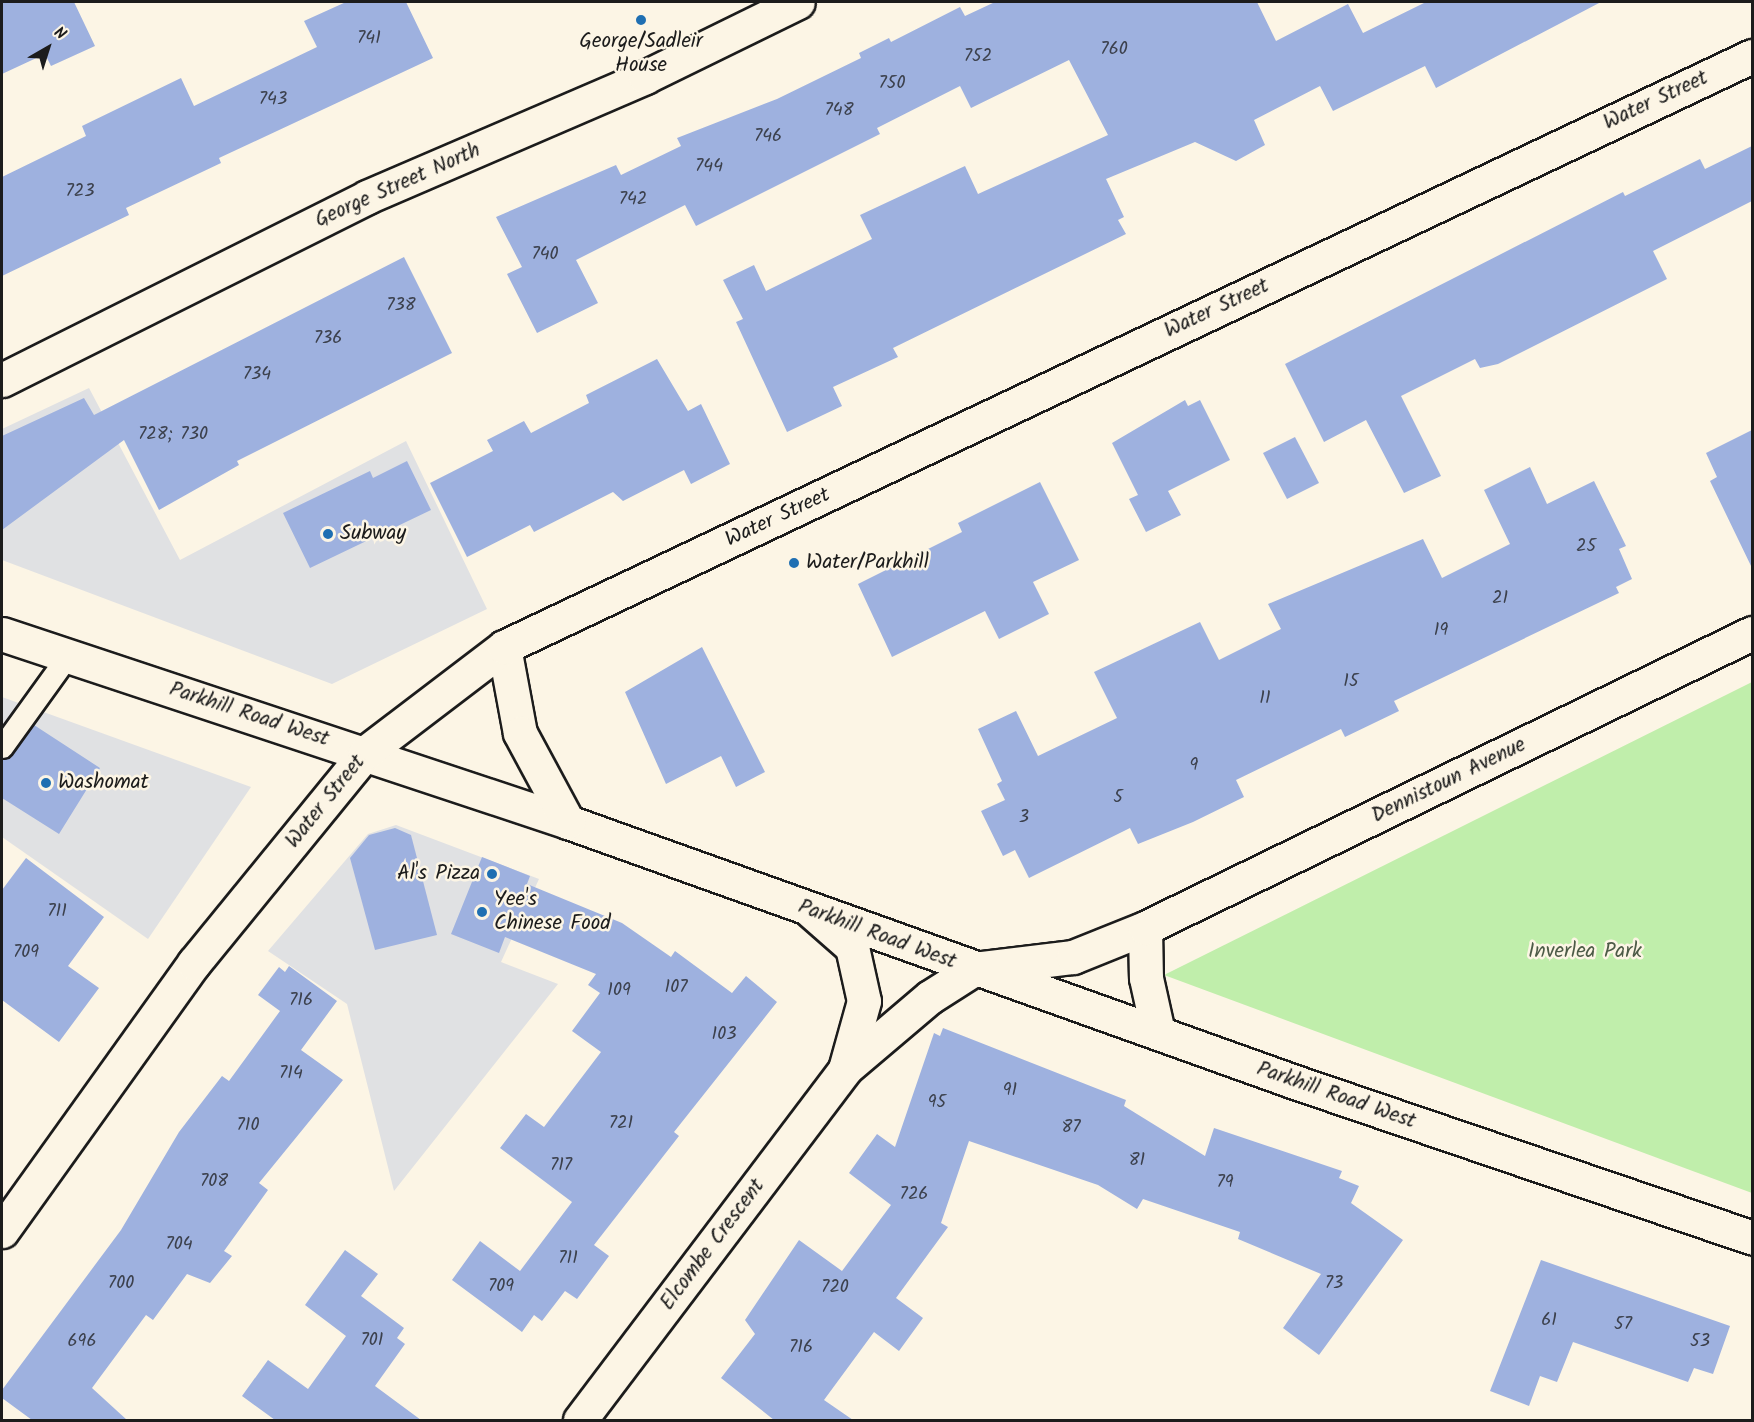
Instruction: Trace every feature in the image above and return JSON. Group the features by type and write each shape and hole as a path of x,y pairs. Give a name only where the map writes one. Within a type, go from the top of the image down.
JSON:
{"main road":[{"name":"George Street North","path":"2,380 368,197 645,77 798,2"},
{"name":"Water Street","path":"2,1231 194,963 365,753 504,647 1752,56"},
{"name":"Dennistoun Avenue","path":"974,969 1073,957 1145,928 1752,633"},
{"name":"Parkhill Road West","path":"2,634 568,822 974,969 1752,1238"},
{"path":"504,647 520,733 568,822"},
{"name":"Elcombe Crescent","path":"811,911 852,948 864,1001 845,1069"},
{"path":"1145,928 1146,978 1158,1032"},
{"name":"Elcombe Crescent","path":"580,1420 845,1069 930,997 974,969"}],"lane":[{"path":"2,747 67,657"}],"shaded area":[{"path":"89,388 180,560 406,441 487,609 332,684 2,560 2,429"},
{"path":"2,697 251,787 148,939 2,837"},
{"path":"396,825 539,879 501,962 558,984 394,1191 347,1004 268,951 368,834"}],"green space":[{"name":"Inverlea Park","path":"1752,682 1752,1193 1164,975"}],"building":[{"path":"2,2 74,2 95,46 51,66 45,54 2,74"},
{"path":"346,2 406,2 433,58 219,158 221,163 126,208 129,215 2,276 2,177 86,136 82,126 181,78 194,106 317,47 304,21"},
{"path":"995,2 1257,2 1276,41 1348,4 1363,33 1426,2 1601,2 1436,88 1425,66 1333,111 1320,86 1254,120 1265,145 1236,161 1195,142 1106,179 1124,217 1118,220 1126,234 893,348 898,357 833,387 842,406 787,432 736,322 743,319 723,280 754,265 766,291 872,239 860,215 965,166 978,194 1108,135 1069,60 971,108 960,86 877,128 880,134 696,226 685,205 576,260 598,303 537,333 507,274 522,267 496,217 616,165 621,175 681,146 677,138 777,99 861,58 859,53 889,38 891,42 960,7 965,16"},
{"path":"1752,146 1752,201 1653,251 1667,279 1498,364 1480,368 1475,359 1401,396 1441,476 1404,493 1366,420 1324,442 1285,364 1623,192 1625,196 1700,159 1705,169"},
{"path":"404,257 452,353 237,461 239,465 159,510 124,440 2,530 2,436 84,398 94,415"},
{"path":"657,359 688,411 701,404 730,464 691,484 684,470 623,501 613,492 534,532 530,525 467,557 430,483 493,451 487,440 524,421 531,433 589,403 586,395"},
{"path":"1185,400 1188,406 1200,400 1230,460 1168,491 1181,515 1146,532 1129,499 1138,495 1112,443"},
{"path":"1752,430 1752,568 1710,481 1717,477 1706,453"},
{"path":"1295,437 1319,483 1287,499 1263,453"},
{"path":"407,461 431,510 310,568 283,513 370,471 373,478"},
{"path":"1530,467 1547,504 1594,481 1626,546 1619,549 1632,579 1616,587 1619,593 1394,701 1399,711 1345,737 1341,729 1236,780 1244,797 1193,822 1138,844 1130,828 1029,878 1015,850 1003,856 981,811 1005,800 997,784 1002,781 978,729 1016,711 1038,756 1117,718 1094,672 1200,622 1219,660 1281,629 1268,604 1423,539 1442,578 1510,544 1484,490"},
{"path":"1040,482 1079,560 1033,582 1049,614 999,639 985,611 892,657 858,584 962,532 958,523"},
{"path":"702,647 765,772 736,787 721,756 666,784 625,692"},
{"name":"Washomat","path":"34,725 100,768 59,834 2,798 2,760 12,754"},
{"path":"395,828 411,835 437,935 375,950 350,858 369,835"},
{"path":"482,857 530,876 527,884 622,923 671,957 675,951 732,993 746,976 777,1002 674,1132 679,1136 594,1245 609,1256 577,1299 565,1291 542,1321 534,1315 522,1332 452,1280 480,1241 520,1271 572,1202 500,1148 526,1114 544,1127 601,1052 572,1031 600,993 588,985 596,974 505,937 499,953 451,934"},
{"path":"26,858 104,917 68,966 99,988 59,1042 2,1000 2,890"},
{"path":"289,966 337,1001 301,1050 343,1080 259,1183 268,1190 224,1251 232,1256 210,1283 187,1274 153,1320 146,1315 92,1388 127,1420 32,1420 2,1398 2,1390 121,1230 179,1132 222,1076 229,1081 280,1011 258,995 279,967 285,972"},
{"path":"943,1028 1126,1100 1124,1106 1205,1156 1214,1128 1342,1171 1339,1178 1359,1186 1351,1203 1403,1240 1319,1355 1283,1328 1321,1274 1238,1239 1240,1232 1143,1199 1137,1209 1098,1185 969,1141 941,1223 948,1227 896,1298 923,1318 899,1351 874,1332 824,1400 853,1420 774,1420 721,1378 755,1334 745,1320 799,1240 842,1271 891,1205 849,1173 877,1134 895,1147 934,1033 940,1036"},
{"path":"345,1250 378,1274 361,1296 404,1328 397,1338 405,1344 375,1386 421,1420 275,1420 242,1396 268,1360 308,1389 346,1336 305,1305"},
{"path":"1541,1260 1730,1326 1713,1374 1694,1368 1688,1382 1573,1342 1557,1382 1540,1376 1529,1406 1490,1391"}],"place":[{"name":"George/Sadleir House","path":"641,20"},
{"name":"Subway","path":"328,534"},
{"name":"Water/Parkhill","path":"794,563"},
{"name":"Washomat","path":"46,783"},
{"name":"Al's Pizza","path":"492,874"},
{"name":"Yee's Chinese Food","path":"482,912"}]}
